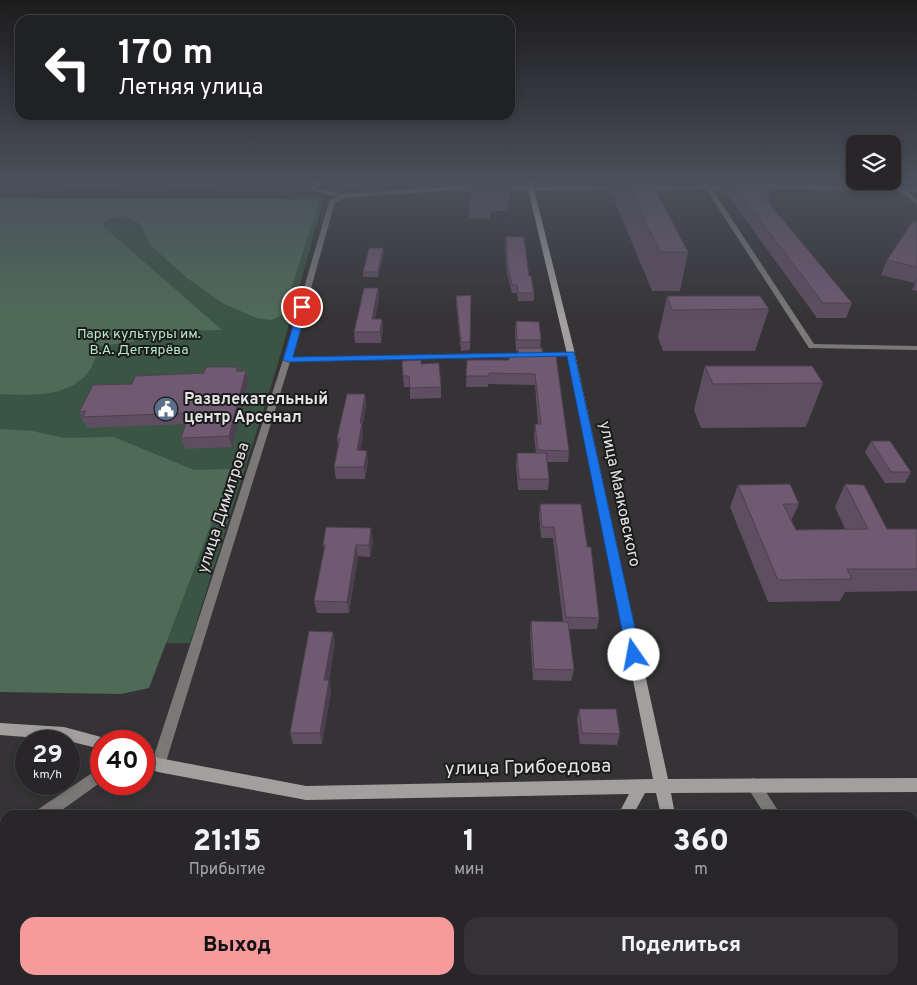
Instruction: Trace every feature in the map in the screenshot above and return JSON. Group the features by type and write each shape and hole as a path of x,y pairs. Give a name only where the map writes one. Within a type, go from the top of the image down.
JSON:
{"street":[{"name":"улица Димитрова","path":"158,765 288,360 325,227"},
{"name":"улица Маяковского","path":"539,227 571,354 667,810"},
{"path":"734,227 812,346 917,348"},
{"path":"288,360 571,354"},
{"path":"0,729 45,730 90,739"},
{"name":"улица Грибоедова","path":"155,764 306,792 641,786 917,785"},
{"path":"49,810 90,782"},
{"path":"753,785 770,810"},
{"path":"628,810 641,786"}],"green space":[{"name":"Парк культуры им. В.А. Дегтярёва","path":"0,227 316,227 277,367 190,643 0,645"},
{"path":"0,227 104,227 222,330 150,331 133,342 100,346 87,374 78,382 68,387 46,393 0,394"},
{"path":"142,227 311,227 283,315 271,320 257,318 224,304 187,278 150,245"},
{"path":"0,429 32,431 64,438 114,437 194,470 232,469 149,688 121,694 0,692"}],"building":[{"path":"648,227 675,227 688,252 660,252"},
{"path":"765,227 789,227 852,303 823,303"},
{"path":"909,227 917,227 917,267 887,260"},
{"path":"506,236 524,237 529,276 531,276 534,293 518,293 517,285 512,285 508,266"},
{"path":"369,248 383,248 378,272 363,272"},
{"path":"364,288 378,288 372,319 382,319 380,332 354,332"},
{"path":"471,295 470,342 461,342 456,296"},
{"path":"667,296 760,296 769,309 672,310"},
{"path":"516,321 539,322 541,340 517,340"},
{"path":"518,348 542,348 543,356 556,356 569,451 538,450 535,424 541,424 535,374 489,373 489,376 466,376 467,360 509,360 509,356 518,356"},
{"path":"421,360 421,364 439,363 441,387 410,388 409,376 403,376 402,361"},
{"path":"705,366 812,366 823,383 713,384"},
{"name":"Развлекательный центр Арсенал","path":"206,367 238,367 236,371 246,371 229,436 181,438 189,413 83,417 86,411 79,412 93,385 132,384 135,376 204,373"},
{"path":"347,394 365,394 357,450 367,451 364,467 334,467 340,438 337,438"},
{"path":"871,441 890,441 911,472 891,472"},
{"path":"517,453 546,453 549,479 519,479"},
{"path":"790,484 799,504 783,504 796,530 868,529 845,484 864,485 887,529 917,529 917,569 847,569 852,579 778,580 738,485"},
{"path":"540,504 581,504 587,547 591,547 599,618 566,617 554,527 542,527"},
{"path":"326,527 371,528 369,545 356,545 347,602 314,601 325,545 323,545"},
{"path":"531,621 568,622 574,670 534,669"},
{"path":"309,631 333,632 324,680 329,680 320,733 290,733"},
{"path":"579,709 616,709 620,734 582,733"}],"place":[{"name":"Развлекательный центр Арсенал","path":"166,409"}],"route":[{"path":"302,307 288,360 571,354 634,655"}]}
